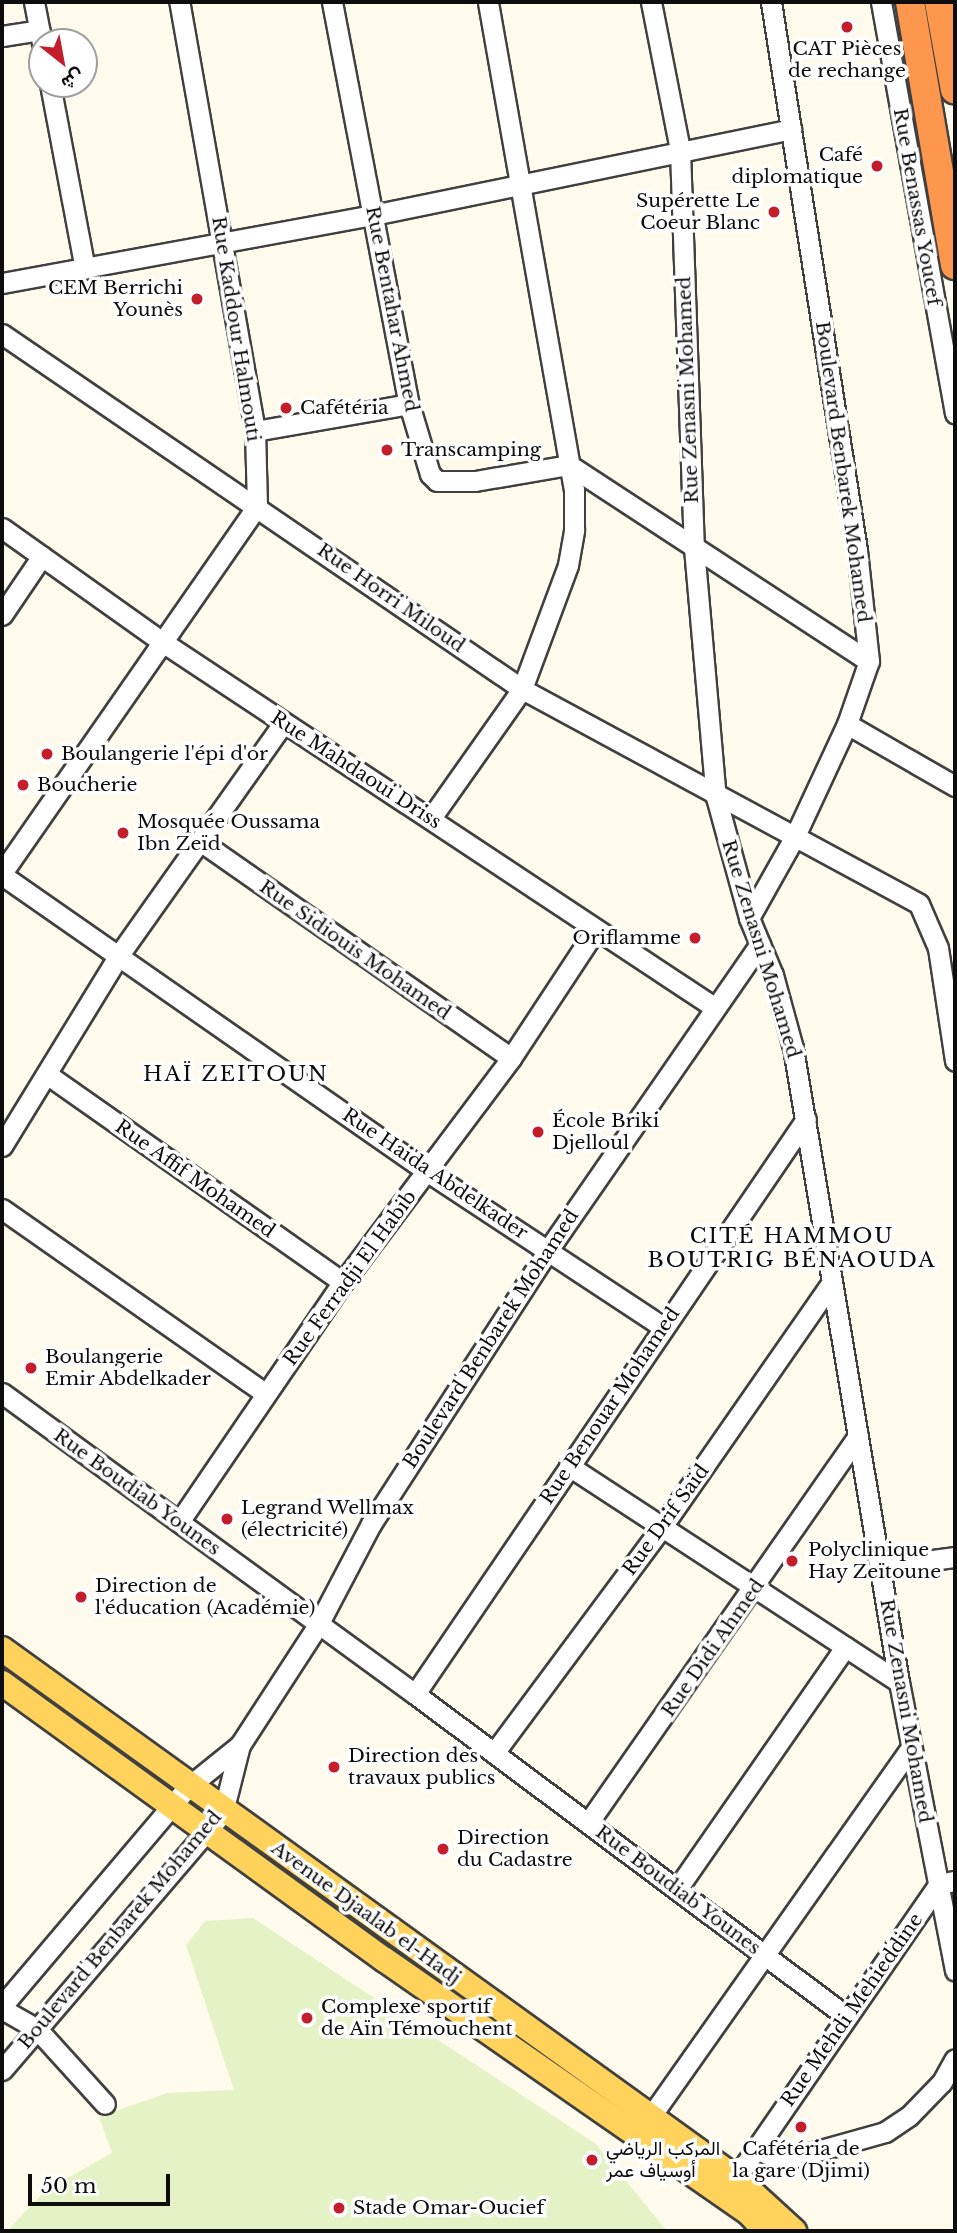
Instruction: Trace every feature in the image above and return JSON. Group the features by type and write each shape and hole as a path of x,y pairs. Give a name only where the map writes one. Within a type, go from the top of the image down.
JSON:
{"highway":[{"path":"910,2 955,265"},
{"path":"939,2 955,90"}],"main road":[{"name":"Avenue Djaalab el-Hadj","path":"2,1649 188,1787 216,1822 749,2213 766,2231"},
{"name":"Avenue Djaalab el-Hadj","path":"2,1683 174,1808 216,1822 651,2116 736,2178 794,2231"}],"street":[{"path":"34,2 39,28"},
{"name":"Rue Kaddour Halmouti","path":"179,2 255,431 257,506"},
{"name":"Rue Bentahar Ahmed","path":"332,2 409,404 423,457 437,481 475,481 569,465"},
{"path":"431,818 522,689 568,565 574,517 569,465 488,2"},
{"name":"Rue Zenasni Mohamed","path":"651,2 680,150 694,548 716,797 749,918 793,1048 910,1749 947,1883 955,1971"},
{"name":"Boulevard Benbarek Mohamed","path":"749,918 795,836 847,724 869,661 857,550 771,2"},
{"name":"Rue Benassas Youcef","path":"881,2 955,413"},
{"path":"2,36 28,37"},
{"path":"53,98 85,269"},
{"path":"2,283 373,215 791,129"},
{"name":"Rue Horri Miloud","path":"2,334 522,689 716,797 795,836 919,904 933,927 938,948 955,1061"},
{"path":"255,431 409,404"},
{"path":"569,465 869,661"},
{"path":"2,874 257,506"},
{"name":"Rue Mahdaoui Driss","path":"2,528 161,641 431,818 594,932 714,1007"},
{"path":"2,615 42,556"},
{"path":"2,1146 48,1075 119,955 284,723"},
{"path":"847,724 955,786"},
{"name":"Rue Sidiouis Mohamed","path":"200,841 511,1058"},
{"name":"Rue Haida Abdelkader","path":"2,874 428,1172 663,1327"},
{"name":"Rue Ferradji El Habib","path":"179,1522 343,1283 511,1058 594,932"},
{"name":"Boulevard Benbarek Mohamed","path":"2,2070 216,1822 240,1745 318,1625 371,1524 548,1250 760,944"},
{"name":"Rue Affif Mohamed","path":"48,1075 343,1283"},
{"name":"Rue Benouar Mohamed","path":"415,1693 806,1119"},
{"path":"2,1209 267,1394"},
{"name":"Rue Drif Saïd","path":"494,1753 662,1528 831,1283"},
{"name":"Rue Boudiab Younes","path":"2,1393 415,1693 846,2015"},
{"name":"Rue Didi Ahmed","path":"588,1823 754,1590 858,1436"},
{"path":"569,1466 754,1590 899,1682"},
{"path":"880,1567 955,1557"},
{"path":"677,1889 845,1647"},
{"name":"Boulevard Benbarek Mohamed","path":"2,2008 174,1808 188,1787 240,1745"},
{"path":"651,2116 910,1749"},
{"name":"Rue Mehdi Mehieddine","path":"736,2178 846,2015 947,1883"},
{"path":"2,2008 37,2029 105,2104"},
{"path":"757,2150 775,2157 796,2157 885,2132 942,2082 955,2059"}],"green space":[{"name":"Complexe sportif de Aïn Témouchent","path":"253,1918 596,2144 667,2231 7,2231 46,2190 112,2153 99,2117 167,2093 234,2090 186,1945 205,1921"}],"place":[{"name":"CAT Pièces de rechange","path":"847,27"},
{"name":"Café diplomatique","path":"877,166"},
{"name":"Supérette Le Coeur Blanc","path":"774,212"},
{"name":"CEM Berrichi Younès","path":"197,299"},
{"name":"Cafétéria","path":"286,408"},
{"name":"Transcamping","path":"387,450"},
{"name":"Boulangerie l'épi d'or","path":"47,754"},
{"name":"Boucherie","path":"23,785"},
{"name":"Mosquée Oussama Ibn Zeïd","path":"123,833"},
{"name":"Oriflamme","path":"695,938"},
{"name":"École Briki Djelloul","path":"538,1132"},
{"name":"Boulangerie Emir Abdelkader","path":"31,1368"},
{"name":"Legrand Wellmax (électricité)","path":"227,1519"},
{"name":"Polyclinique Hay Zeïtoune","path":"792,1561"},
{"name":"Direction de l'éducation (Académie)","path":"81,1597"},
{"name":"Direction des travaux publics","path":"334,1767"},
{"name":"Direction du Cadastre","path":"443,1849"},
{"name":"Complexe sportif de Aïn Témouchent","path":"307,2018"},
{"name":"Cafétéria de la gare (Djimi)","path":"801,2127"},
{"name":"المركب الرياضي أوسياف عمر","path":"592,2160"},
{"name":"Stade Omar-Oucief","path":"339,2208"}],"district":[{"name":"HAÏ ZEITOUN","path":"236,1074"},
{"name":"CITÉ HAMMOU BOUTRIG BÉNAOUDA","path":"792,1248"}]}
